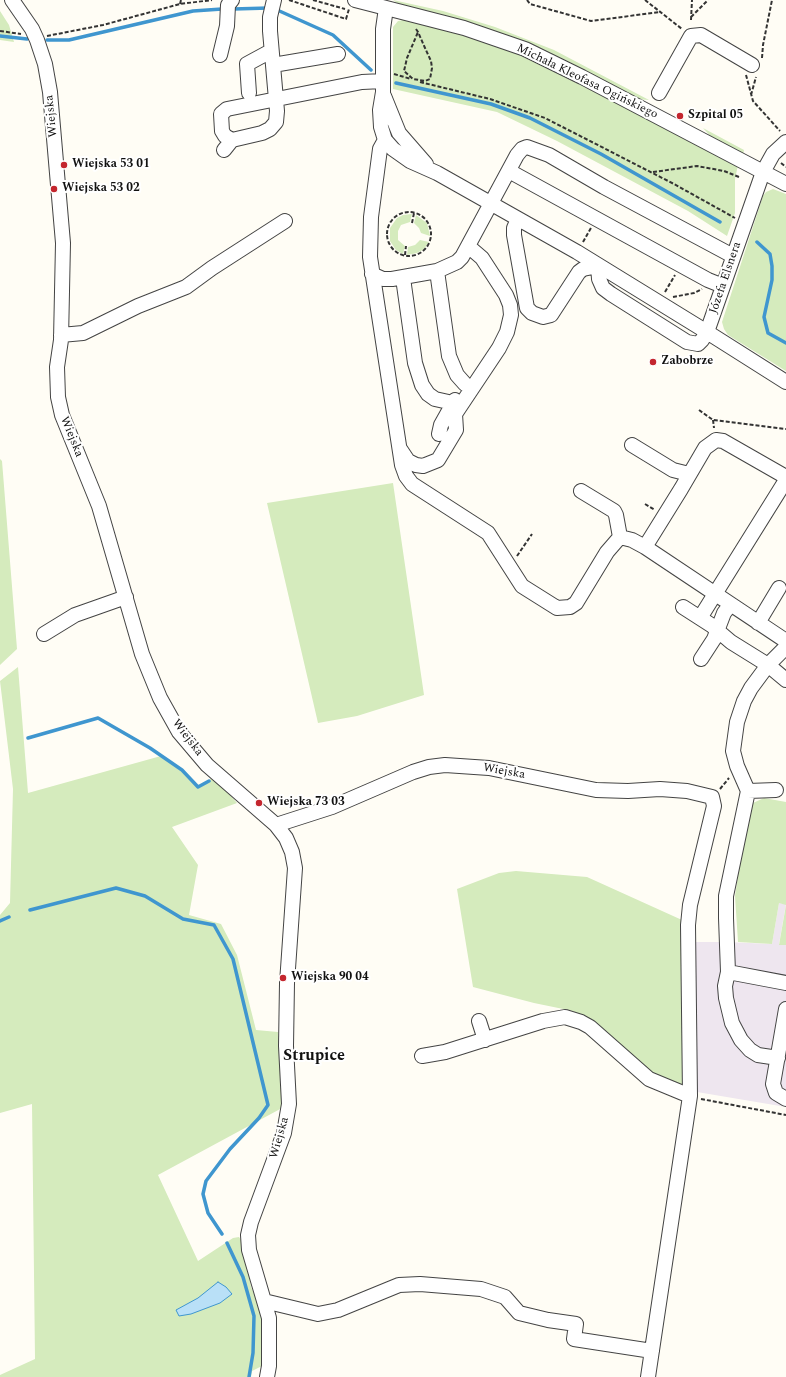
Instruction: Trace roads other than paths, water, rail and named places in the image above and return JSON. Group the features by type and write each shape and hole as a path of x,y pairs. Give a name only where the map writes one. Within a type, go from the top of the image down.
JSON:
{"street":[{"name":"Wiejska","path":"12,0 45,64 58,172 63,243 61,335 57,367 58,397 62,415 99,506 142,654 160,698 179,732 207,765 276,825 286,838 292,852 295,868 287,983 286,1046 289,1104 284,1133 251,1222 248,1235 249,1250 269,1318 269,1366 267,1377"},
{"path":"220,55 226,32 228,5 232,0"},
{"path":"381,4 383,29 383,82 380,110 381,122 386,140 393,150 410,161 431,170 577,252 786,382"},
{"name":"Michała Kleofasa Ogińskiego","path":"352,6 381,4 492,37 548,60 786,184"},
{"path":"273,5 271,50 273,65 276,99 278,117 270,129 228,145 222,131 221,120 224,111 227,108 276,99 362,82 383,82"},
{"path":"659,94 692,36 701,35 755,68"},
{"path":"249,93 247,64 271,50"},
{"path":"273,65 338,54"},
{"path":"383,82 393,122 399,133 431,170"},
{"name":"Józefa Elsnera","path":"707,332 763,172 784,138"},
{"path":"386,140 380,149 369,238 372,274 399,449 406,476 412,484 488,533 522,586 557,608 570,607 576,603 607,552 620,537"},
{"path":"372,274 384,279 403,278 437,271 457,262 468,246 522,149 527,147 535,149 733,256"},
{"path":"509,171 708,280 723,286"},
{"path":"518,219 514,228 514,235 528,308 532,313 543,317 551,315 579,272 584,269 598,266"},
{"path":"61,335 83,333 138,306 186,287 212,268 286,221"},
{"path":"399,449 408,461 416,465 423,466 438,460 445,451 456,430 455,414 499,348 507,332 511,315 510,305 506,295 482,258 468,246"},
{"path":"598,266 599,279 603,288 688,342 698,344 707,332"},
{"path":"437,271 449,356 457,375 465,384"},
{"path":"403,278 415,363 422,385 428,394 435,399 453,403"},
{"path":"439,434 441,425 453,403 495,338"},
{"path":"645,547 705,448 716,440 723,441 786,477"},
{"path":"632,445 673,470 689,474"},
{"path":"700,618 786,480"},
{"path":"581,491 614,511 616,514 620,537"},
{"path":"620,537 632,540 645,547 786,641"},
{"path":"758,623 779,588"},
{"path":"44,634 75,615 126,597"},
{"path":"701,659 718,631 724,613 730,605"},
{"path":"683,607 718,631 730,642 768,665 786,680"},
{"path":"778,1058 758,1055 750,1050 741,1040 732,1023 726,998 725,986 728,972 726,948 726,896 748,790 736,766 732,751 737,722 744,701 768,665 786,647"},
{"name":"Wiejska","path":"276,825 332,807 413,772 445,765 489,768 596,790 628,791 660,789 694,792 713,799 690,905 688,925 690,1096"},
{"path":"748,790 776,790"},
{"path":"728,972 786,983"},
{"path":"786,1009 774,1089 780,1096 786,1099"},
{"path":"422,1056 445,1052 550,1020 565,1017 586,1024 638,1071 649,1079 690,1096 648,1377"},
{"path":"479,1020 485,1040"},
{"path":"264,1302 318,1314 338,1310 399,1285 420,1284 481,1289 505,1297 519,1313 548,1320 576,1324 574,1339 652,1351"}],"water":[{"path":"218,1282 226,1287 232,1294 220,1303 191,1314 179,1316 176,1310 198,1298"}],"waterway":[{"path":"233,9 269,8"},
{"path":"47,40 69,40 193,11 222,9"},
{"path":"275,9 333,35 371,70"},
{"path":"0,36 27,39"},
{"path":"396,83 491,104 530,118 601,154 720,222"},
{"path":"757,242 770,254 772,266 772,280 764,317 768,333 786,343"},
{"path":"28,738 98,718 150,748 182,770 198,787 209,781"},
{"path":"30,910 116,888 145,896 183,919 214,925 233,959 268,1105 259,1118 230,1149 206,1181 203,1194 208,1213 222,1234"},
{"path":"0,921 9,917"},
{"path":"227,1243 243,1277 254,1316 253,1353 249,1377"}],"place":[{"name":"Szpital 05","path":"680,116"},
{"name":"Wiejska 53 01","path":"64,165"},
{"name":"Wiejska 53 02","path":"54,189"},
{"name":"Zabobrze","path":"653,362"},
{"name":"Wiejska 73 03","path":"259,803"},
{"name":"Wiejska 90 04","path":"283,978"}],"district":[{"name":"Strupice","path":"314,1057"}]}
